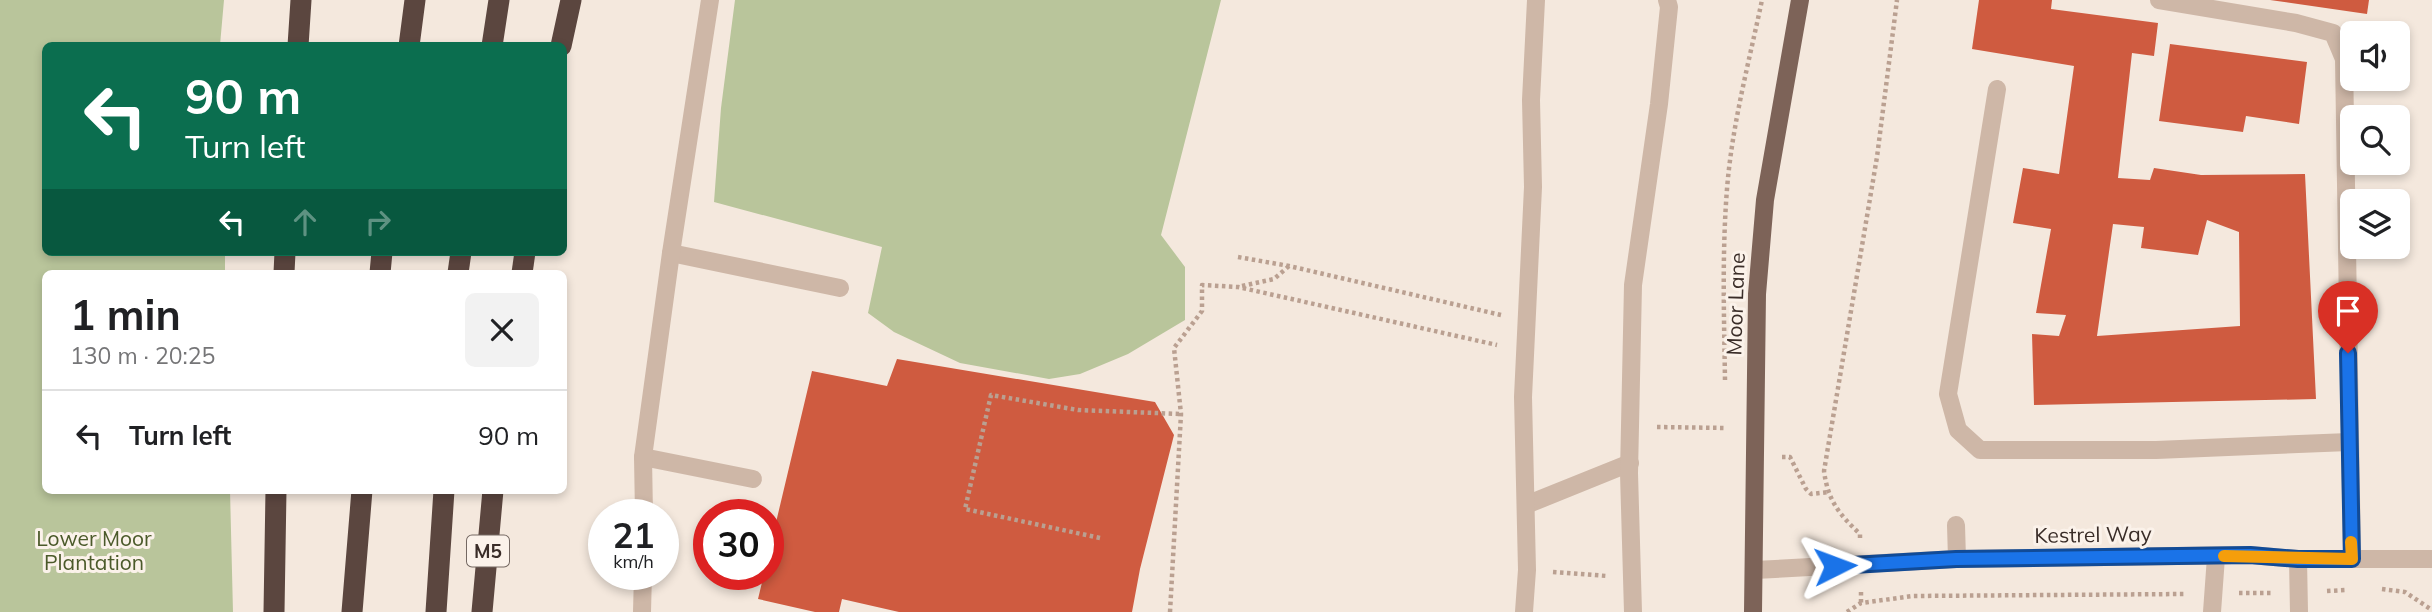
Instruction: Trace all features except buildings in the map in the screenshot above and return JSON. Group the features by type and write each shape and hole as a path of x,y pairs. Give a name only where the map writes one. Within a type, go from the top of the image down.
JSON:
{"highway":[{"path":"298,42 301,0"},
{"path":"410,42 415,0"},
{"path":"493,42 499,0"},
{"path":"562,42 571,0"},
{"path":"274,612 276,494"},
{"path":"352,612 362,494"},
{"name":"M5","path":"436,612 444,494"},
{"name":"M5","path":"482,612 494,494"}],"main road":[{"name":"Moor Lane","path":"1754,612 1757,293 1765,200 1800,0"}],"street":[{"path":"643,499 643,457 710,0"},
{"path":"1524,612 1527,570 1523,397 1533,187 1531,100 1536,0"},
{"path":"1633,612 1630,463 1633,285 1659,104 1669,8 1667,0"},
{"path":"2159,0 2296,23 2333,33 2344,59 2352,559"},
{"path":"1997,89 1948,394 1958,430 1980,450 2156,450 2349,442"},
{"path":"671,253 840,288"},
{"path":"643,457 753,479"},
{"path":"1526,505 1630,463"},
{"path":"1956,525 1956,559"},
{"name":"Kestrel Way","path":"1755,570 1956,559 2250,555 2298,559 2432,559"},
{"path":"2212,603 2216,557"},
{"path":"2298,559 2299,612"},
{"path":"642,612 643,590"}],"path":[{"path":"1860,534 1837,512 1824,471 1877,157 1897,0"},
{"path":"1238,257 1289,266 1526,321"},
{"path":"1238,287 1275,279 1289,266"},
{"path":"1170,612 1181,414 1174,348 1202,311 1202,285 1238,287 1525,352"},
{"path":"1100,538 965,509 991,396 1078,410 1181,414"},
{"path":"1631,426 1726,428"},
{"path":"1527,570 1632,578"},
{"path":"2371,588 2405,592 2432,610"},
{"path":"1847,612 1861,603 1913,596 2212,603 2347,590"}],"green space":[{"name":"Lower Moor Plantation","path":"0,0 224,0 220,42 42,42 42,256 225,256 225,270 42,270 42,494 230,494 233,612 0,612"},
{"path":"735,0 1221,0 1161,235 1185,267 1185,320 1128,354 1080,374 1049,379 960,363 894,332 868,313 882,247 714,202 721,108"}],"slow traffic":[{"path":"2224,556 2352,559 2351,542"}],"route":[{"path":"1835,566 1956,559 2250,555 2298,559 2352,559 2348,353"}]}
